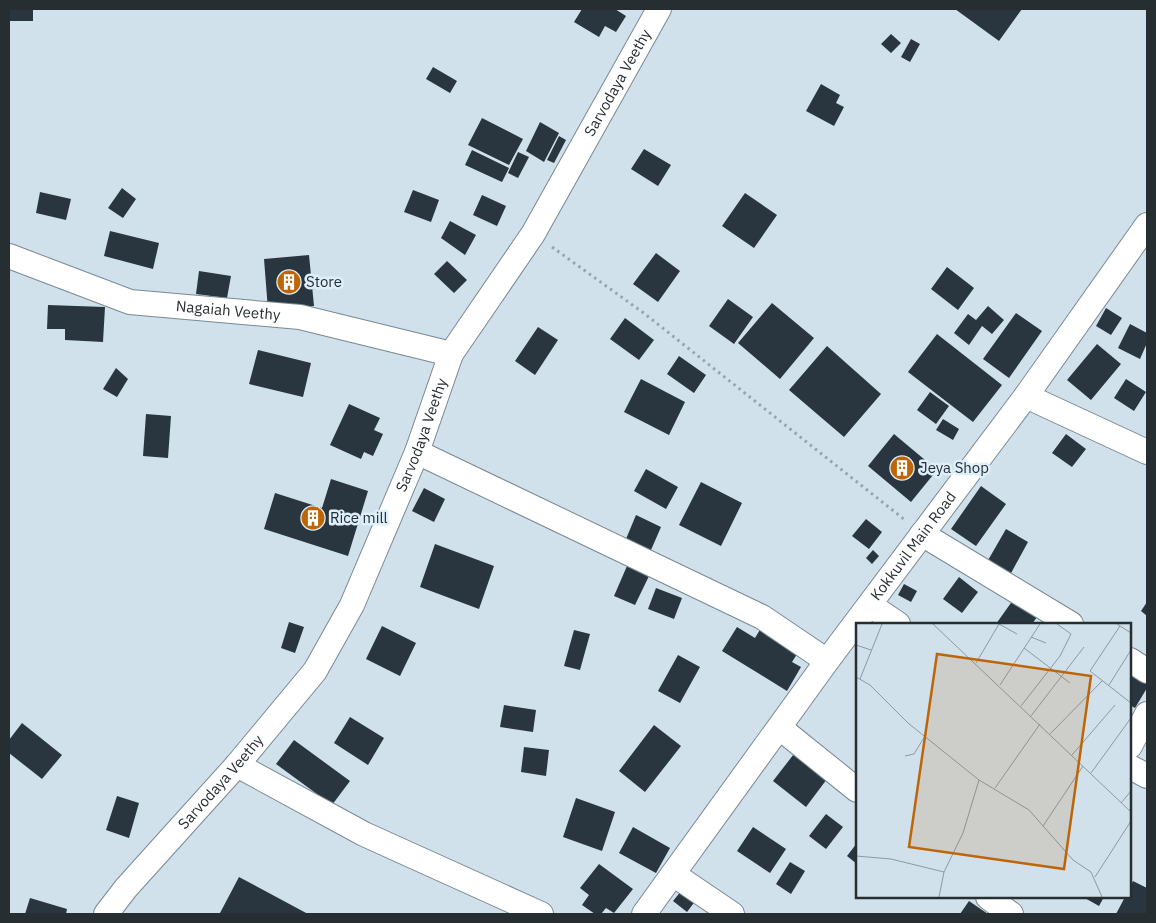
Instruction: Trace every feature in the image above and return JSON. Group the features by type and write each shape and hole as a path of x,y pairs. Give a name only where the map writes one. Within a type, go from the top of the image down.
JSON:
{"street":[{"name":"Sarvodaya Veethy","path":"106,914 126,888 237,765 315,671 352,605 417,452 451,354 533,234 659,9"},
{"name":"Kokkuvil Main Road","path":"856,623 1144,237"},
{"name":"Nagaiah Veethy","path":"9,256 130,302 300,317 451,354"},
{"path":"1026,396 1147,452"},
{"path":"417,452 762,617 827,661"},
{"path":"922,534 1069,623"},
{"path":"870,605 897,623"},
{"name":"Kokkuvil Main Road","path":"644,914 856,623"},
{"path":"1131,661 1147,671"},
{"path":"1131,744 1147,714"},
{"path":"780,728 856,789"},
{"path":"237,765 364,834 541,914"},
{"path":"1131,768 1147,776"},
{"path":"673,874 732,914"},
{"path":"989,898 1011,914"}],"path":[{"path":"533,234 645,314 922,534"}],"building":[{"path":"9,9 33,9 33,21 10,21"},
{"path":"582,9 615,9 626,16 616,32 605,26 599,37 574,22"},
{"path":"955,9 1022,9 999,41"},
{"path":"891,34 901,43 891,53 881,44"},
{"path":"911,39 920,44 910,62 901,57"},
{"path":"433,67 457,81 450,93 426,79"},
{"path":"821,84 840,95 836,103 844,107 834,126 806,111"},
{"path":"482,118 523,139 509,165 468,145"},
{"path":"540,122 559,133 544,162 526,151"},
{"path":"559,136 566,140 554,163 547,160"},
{"path":"644,149 671,165 658,186 631,169"},
{"path":"472,150 509,168 502,182 465,165"},
{"path":"518,152 529,157 518,178 508,173"},
{"path":"122,188 136,199 123,218 108,208"},
{"path":"413,190 439,200 431,222 404,212"},
{"path":"40,192 71,199 66,220 36,213"},
{"path":"745,193 777,215 754,248 722,226"},
{"path":"482,195 506,206 497,226 473,215"},
{"path":"450,221 476,235 465,255 441,238"},
{"path":"110,231 159,243 153,269 104,256"},
{"path":"656,253 680,271 658,302 633,284"},
{"name":"Store","path":"309,255 314,306 268,310 264,259"},
{"path":"447,261 467,280 454,293 434,274"},
{"path":"947,267 974,288 958,310 931,289"},
{"path":"199,271 231,276 227,298 196,294"},
{"path":"728,299 753,317 734,344 709,326"},
{"path":"772,303 814,338 780,379 738,343"},
{"path":"48,305 105,307 103,342 65,340 65,329 47,329"},
{"path":"988,306 1004,320 992,334 982,326 969,345 954,333 968,314 976,320"},
{"path":"1106,308 1122,318 1111,335 1096,326"},
{"path":"1016,313 1042,331 1009,378 983,359"},
{"path":"625,318 654,340 639,360 610,339"},
{"path":"1130,324 1147,333 1147,343 1140,359 1118,348"},
{"path":"538,327 558,340 535,375 515,361"},
{"path":"937,334 1002,385 973,422 908,372"},
{"path":"1097,344 1121,364 1091,400 1067,380"},
{"path":"827,346 881,394 844,437 789,390"},
{"path":"258,350 311,363 303,397 249,384"},
{"path":"679,356 706,375 694,393 667,374"},
{"path":"116,368 128,379 117,397 103,389"},
{"path":"641,379 685,402 669,435 624,412"},
{"path":"1126,379 1146,392 1134,411 1114,398"},
{"path":"930,392 949,406 936,424 917,410"},
{"path":"349,404 380,418 374,430 383,434 373,456 364,452 361,459 330,445"},
{"path":"146,414 171,416 168,458 143,456"},
{"path":"943,419 959,429 953,440 936,430"},
{"name":"Jeya Shop","path":"894,434 937,470 911,502 868,466"},
{"path":"1066,434 1086,449 1072,467 1052,453"},
{"path":"646,469 678,487 666,509 634,491"},
{"name":"Rice mill","path":"331,479 368,491 348,556 264,529 275,493 322,508"},
{"path":"701,482 742,503 721,546 679,525"},
{"path":"981,486 1006,504 976,546 951,529"},
{"path":"424,488 445,499 434,522 412,511"},
{"path":"636,515 661,527 651,550 626,539"},
{"path":"866,519 882,532 869,549 852,536"},
{"path":"1006,529 1028,542 1010,575 987,562"},
{"path":"435,544 494,566 479,609 420,587"},
{"path":"873,550 879,556 872,564 866,558"},
{"path":"627,566 649,576 635,605 614,596"},
{"path":"959,577 978,592 962,613 943,599"},
{"path":"904,584 917,591 911,602 898,595"},
{"path":"656,588 682,598 674,619 648,609"},
{"path":"1013,600 1037,617 1033,623 997,623"},
{"path":"1147,602 1147,616 1141,611"},
{"path":"289,622 304,627 295,653 281,648"},
{"path":"382,626 416,643 400,676 366,659"},
{"path":"737,627 755,638 761,628 799,651 792,662 801,667 787,691 722,651"},
{"path":"574,630 590,634 580,670 564,666"},
{"path":"678,655 700,667 680,703 658,691"},
{"path":"1131,667 1147,676 1147,688 1135,708 1131,706"},
{"path":"504,705 536,710 533,732 500,727"},
{"path":"350,717 384,738 368,765 334,743"},
{"path":"22,723 62,755 42,779 9,753 9,740"},
{"path":"654,725 681,746 645,792 619,771"},
{"path":"294,740 350,781 332,805 276,764"},
{"path":"524,747 549,750 546,776 521,772"},
{"path":"797,750 830,775 806,807 773,781"},
{"path":"117,796 139,803 129,838 106,830"},
{"path":"576,798 615,812 602,851 563,837"},
{"path":"826,814 843,827 826,849 809,836"},
{"path":"633,827 670,848 656,873 619,853"},
{"path":"753,827 786,849 770,873 737,851"},
{"path":"856,844 856,863 847,856"},
{"path":"790,862 805,871 791,894 776,884"},
{"path":"599,864 633,889 614,913 606,908 601,914 595,914 582,905 589,895 580,888"},
{"path":"239,877 308,914 220,913"},
{"path":"1133,881 1147,888 1147,914 1116,914 1124,898 1131,898"},
{"path":"682,890 696,900 687,912 673,901"},
{"path":"30,898 67,909 66,914 25,914"},
{"path":"1085,898 1103,898 1099,906"},
{"path":"969,901 988,914 960,914"}],"place":[{"name":"Store","path":"289,282"},
{"name":"Jeya Shop","path":"902,468"},
{"name":"Rice mill","path":"313,518"}]}
